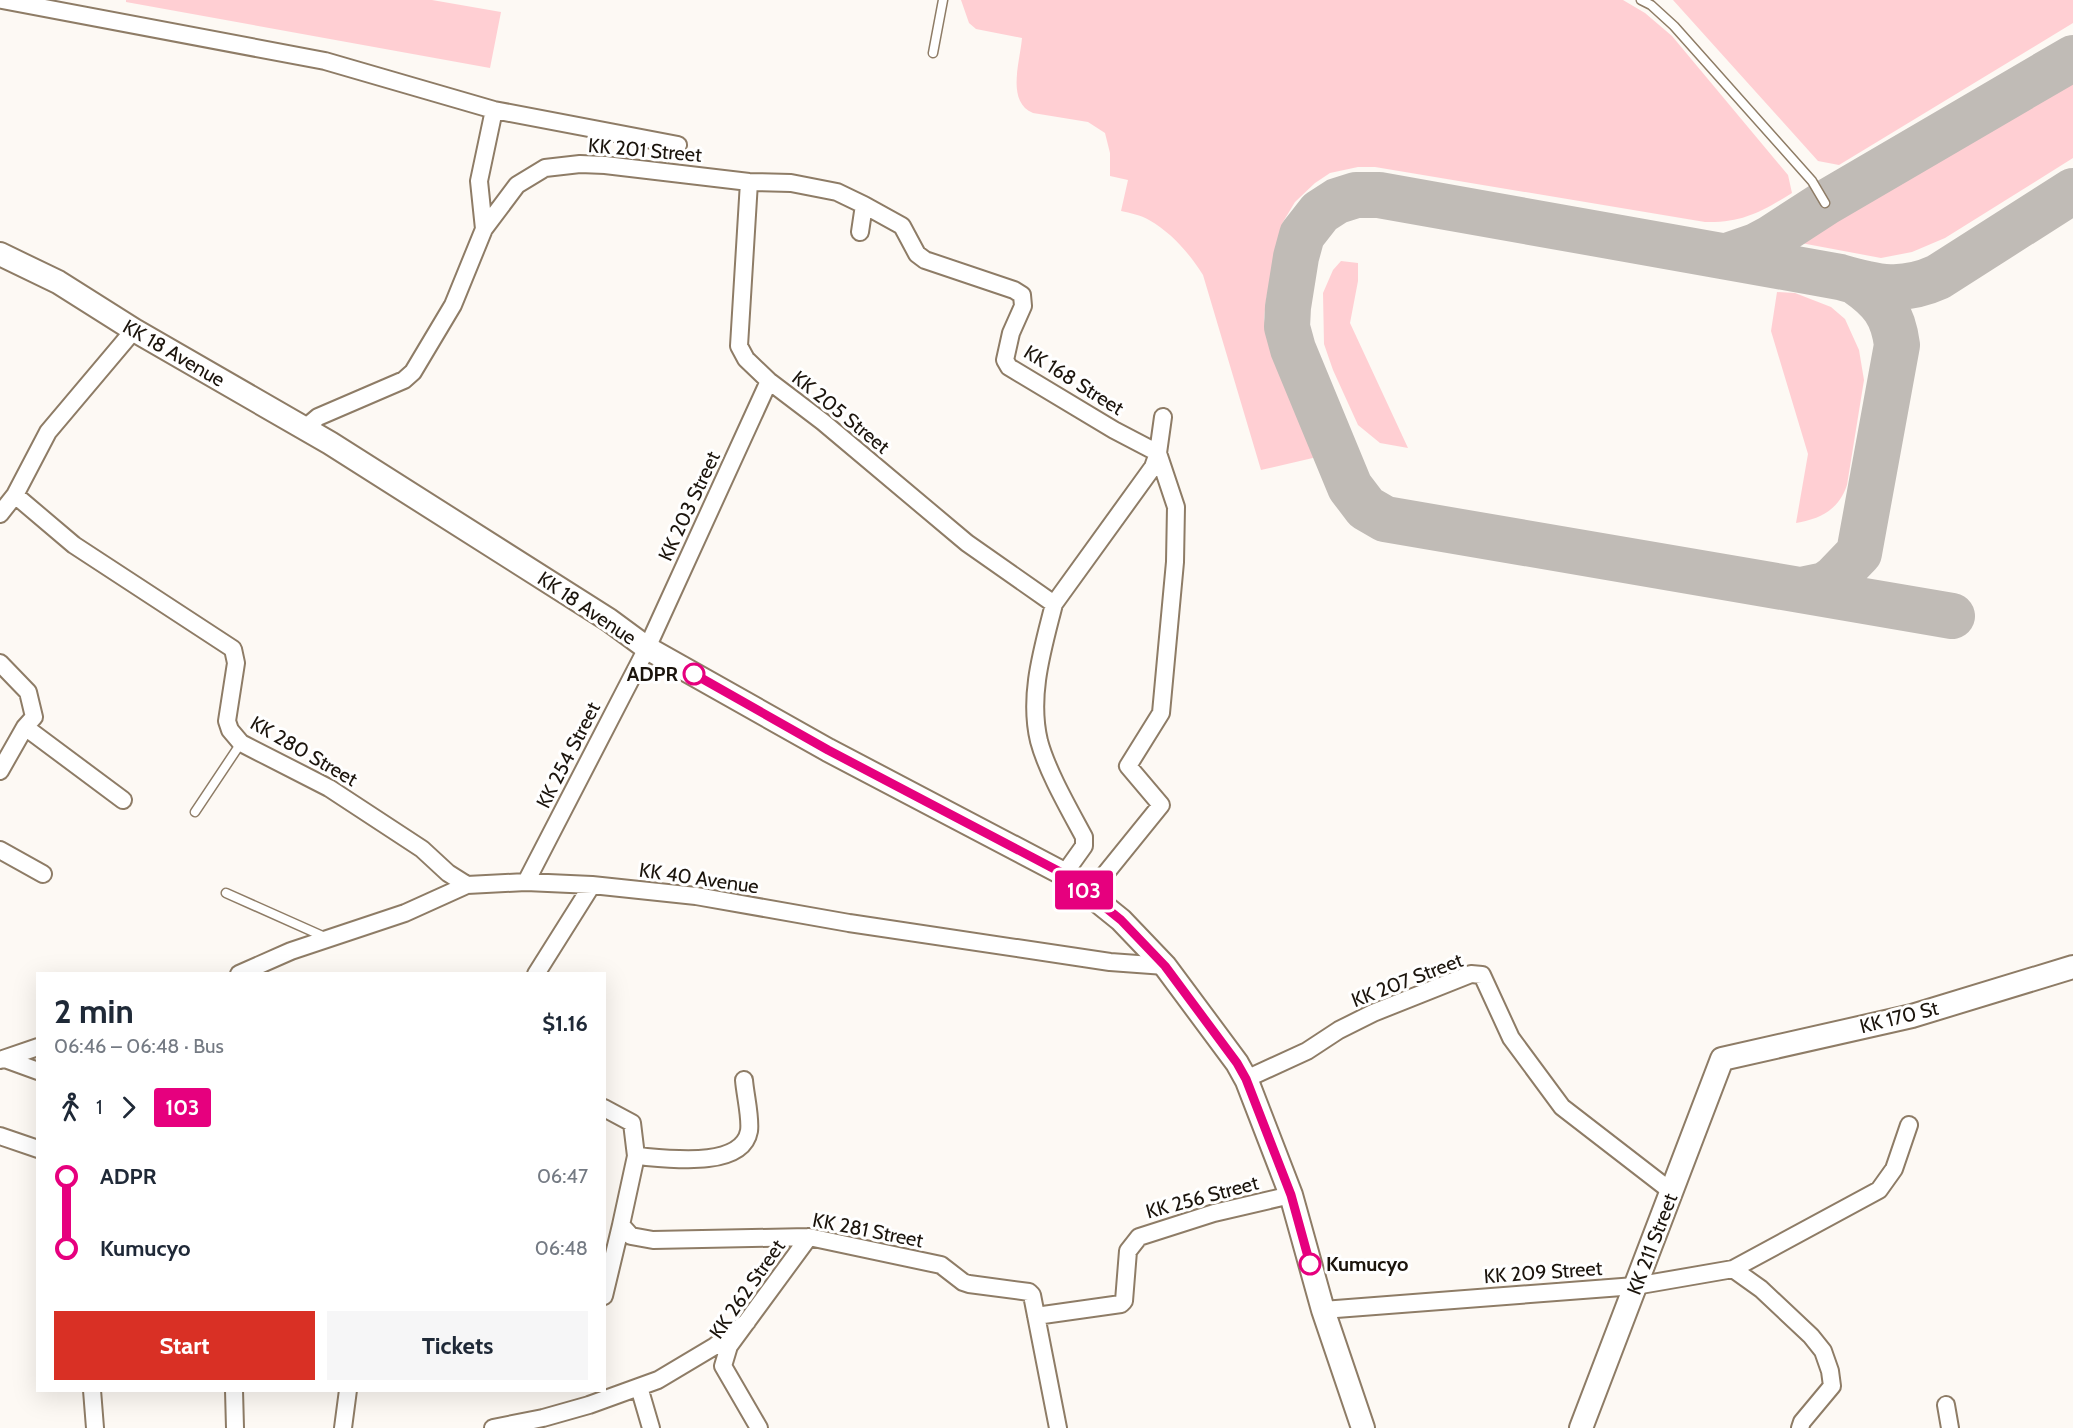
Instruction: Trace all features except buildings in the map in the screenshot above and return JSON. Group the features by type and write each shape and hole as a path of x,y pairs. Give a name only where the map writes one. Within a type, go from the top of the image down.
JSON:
{"main road":[{"name":"KK 18 Avenue","path":"0,254 58,282 134,330 304,428 609,620 647,648 828,750 1064,874 1121,920 1165,966 1246,1079 1291,1195 1323,1310 1363,1428"},
{"name":"KK 170 St","path":"1722,1059 1912,1016 2073,967"},
{"name":"KK 211 Street","path":"1581,1428 1722,1059"}],"street":[{"path":"2,0 325,61 494,110 678,145"},
{"path":"484,229 479,181 494,110"},
{"name":"KK 201 Street","path":"304,428 318,417 404,380 413,372 453,305 484,229 517,185 545,168 580,164 606,165 749,182 791,183 837,192 864,205"},
{"name":"KK 205 Street","path":"749,182 739,346 746,359 769,381 823,422 967,543 1054,604"},
{"path":"860,232 864,205"},
{"name":"KK 168 Street","path":"864,205 902,226 917,254 925,260 1014,290 1022,295 1023,306 1011,333 1005,360 1009,367 1114,430 1158,453"},
{"path":"0,514 15,495 48,432 134,330"},
{"name":"KK 203 Street","path":"647,648 769,381"},
{"path":"1064,874 1084,846 1084,837 1039,740 1036,718 1038,667 1054,604 1144,480 1158,453 1163,417"},
{"path":"1089,894 1161,805 1128,766 1161,712 1175,562 1176,507 1158,453"},
{"name":"KK 280 Street","path":"15,495 74,545 233,649 236,663 227,721 230,730 241,744 329,788 422,849 448,873 467,885"},
{"name":"KK 254 Street","path":"526,882 647,648"},
{"path":"0,663 28,692 34,717 25,727 0,771"},
{"path":"25,727 123,800"},
{"path":"0,850 43,874"},
{"name":"KK 40 Avenue","path":"244,972 291,951 405,913 467,885 526,882 591,885 696,896 849,923 1110,962 1165,966"},
{"path":"537,972 591,885"},
{"name":"KK 207 Street","path":"1246,1079 1307,1051 1373,1012 1471,974 1482,975 1511,1038 1562,1107 1672,1192"},
{"path":"2,1059 36,1048"},
{"path":"2,1059 36,1070"},
{"path":"636,1156 686,1160 726,1155 744,1144 749,1130 744,1080"},
{"path":"606,1109 632,1123 636,1156 606,1288"},
{"name":"KK 209 Street","path":"1323,1310 1635,1286 1733,1269 1879,1190 1894,1169 1909,1125"},
{"path":"0,1136 36,1148"},
{"name":"KK 256 Street","path":"1036,1316 1121,1304 1124,1301 1128,1251 1139,1237 1214,1213 1291,1195"},
{"name":"KK 281 Street","path":"621,1225 631,1236 653,1240 809,1237 941,1265 969,1284 1029,1292 1032,1294 1058,1428"},
{"name":"KK 262 Street","path":"759,1428 723,1366 729,1346 809,1237"},
{"path":"1733,1269 1761,1289 1811,1336 1823,1351 1832,1386 1802,1422 1800,1428"},
{"path":"493,1428 543,1418 590,1405 658,1380 715,1346 747,1322"},
{"path":"639,1387 651,1428"},
{"path":"92,1392 95,1428"},
{"path":"234,1392 235,1428"},
{"path":"343,1428 348,1392"},
{"path":"1946,1405 1950,1428"}],"lane":[{"path":"933,53 943,0"},
{"path":"1641,0 1651,5 1681,34 1812,181 1825,202"},
{"path":"195,812 241,744"},
{"path":"226,893 329,938"}],"shaded area":[{"path":"126,0 432,0 501,12 490,68 126,2"},
{"path":"961,0 1623,0 1645,13 1672,36 1788,175 1792,193 1751,215 1730,221 1705,222 1375,167 1358,167 1330,173 1315,183 1295,202 1283,222 1264,319 1269,339 1317,457 1261,470 1203,275 1173,237 1146,218 1121,211 1128,180 1110,176 1110,153 1105,133 1088,122 1033,113 1025,108 1017,91 1017,69 1022,38 976,29 969,23"},
{"path":"1673,0 2073,0 2073,23 1839,165 1818,161"},
{"path":"2073,79 2073,158 1945,238 1912,252 1881,258 1801,243"},
{"path":"1341,261 1358,263 1358,281 1350,323 1408,448 1380,443 1358,425 1333,370 1324,344 1323,293 1333,270"},
{"path":"1777,292 1795,293 1831,307 1845,319 1859,350 1864,380 1844,493 1834,507 1821,516 1796,523 1808,454 1771,331"}],"taxiway":[{"path":"1727,256 1771,238 1825,203 2073,58"},
{"path":"1952,616 1385,519 1366,508 1350,487 1293,349 1287,327 1296,257 1302,235 1320,212 1337,201 1356,195 1379,195 1840,277 1866,284 1901,287 1938,277 2073,191"},
{"path":"1801,590 1825,585 1859,553 1897,345 1893,325 1885,309 1873,295 1856,282"}],"bus line":[{"name":"103","path":"694,674 828,750 1064,874 1121,920 1165,966 1237,1063 1246,1079 1291,1195 1310,1264"}],"place":[{"name":"ADPR","path":"694,674"},
{"name":"Kumucyo","path":"1310,1264"}]}
